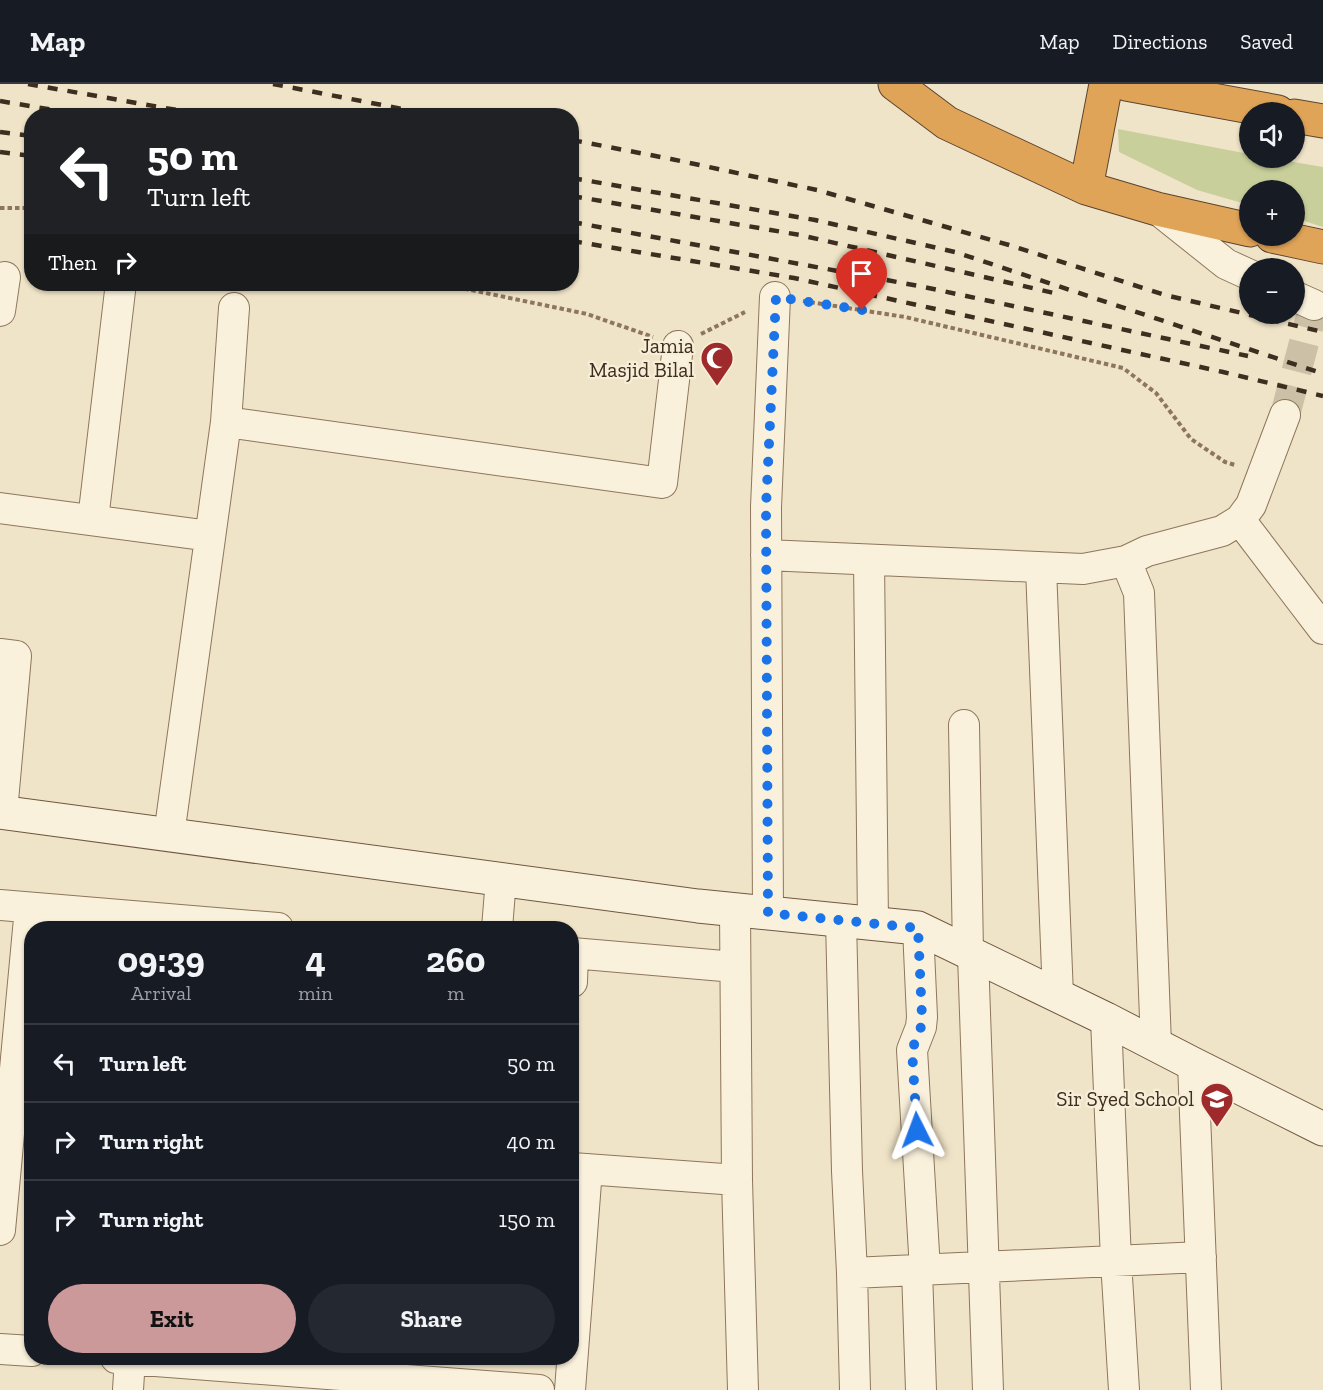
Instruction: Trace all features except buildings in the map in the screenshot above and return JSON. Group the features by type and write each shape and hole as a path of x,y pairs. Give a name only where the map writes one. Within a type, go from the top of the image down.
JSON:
{"highway":[{"path":"895,84 947,123 1086,188 1157,209 1239,228"},
{"path":"1086,188 1106,84"},
{"path":"1126,84 1239,105"},
{"path":"1305,118 1323,121"},
{"path":"1305,243 1323,247"}],"street":[{"path":"1157,209 1226,264 1239,270"},
{"path":"0,311 5,277"},
{"path":"93,520 120,291"},
{"path":"768,913 766,507 776,297"},
{"path":"169,835 226,422 234,308"},
{"path":"226,422 662,483 678,346"},
{"path":"766,555 1083,569 1126,561 1147,551 1222,531 1240,520 1251,505 1285,415"},
{"path":"0,508 210,536"},
{"path":"1240,520 1323,629"},
{"path":"855,1390 847,1171 869,560"},
{"path":"1126,561 1139,593 1156,1045"},
{"path":"1041,568 1058,996"},
{"path":"0,654 16,656 1,812 735,910 918,928 1106,1019 1319,1127"},
{"path":"964,725 970,953 988,1390"},
{"path":"498,921 501,879"},
{"path":"0,905 137,921"},
{"path":"29,921 30,908"},
{"path":"735,910 737,1180 743,1390"},
{"path":"918,928 922,1017 921,1027 912,1050 921,1270 921,1390"},
{"path":"579,963 735,967"},
{"path":"0,1230 14,1128 24,990"},
{"path":"1106,1019 1124,1390"},
{"path":"1193,1065 1206,1390"},
{"path":"579,1169 737,1180"},
{"path":"852,1274 1200,1257"},
{"path":"0,1348 24,1350"},
{"path":"126,1365 128,1390"},
{"path":"193,1365 261,1372 435,1377 539,1390"},
{"path":"570,1390 571,1365"}],"path":[{"path":"0,208 24,208"},
{"path":"476,291 586,314 678,346 776,297 905,317 1123,368 1156,393 1191,439 1225,462 1262,474"}],"green space":[{"path":"1118,129 1239,152 1239,168 1305,168 1305,164 1323,167 1323,227 1305,221 1305,180 1239,180 1239,202 1197,190 1119,152"}],"tunnel":[{"path":"1285,415 1311,316"}],"railway":[{"path":"28,84 165,108"},
{"path":"273,84 398,108"},
{"path":"0,101 42,108"},
{"path":"0,132 24,135"},
{"path":"579,141 817,190 1009,245 1165,295 1323,332"},
{"path":"0,152 24,155"},
{"path":"579,179 815,220 955,252 1318,372"},
{"path":"579,197 800,235 1054,293"},
{"path":"579,223 919,286 1248,356"},
{"path":"579,242 794,278 1323,396"}],"place":[{"name":"Jamia Masjid Bilal","path":"717,387"},
{"name":"Sir Syed School","path":"1217,1128"}],"route":[{"path":"862,310 776,297 766,507 768,913 918,928 922,1017 921,1027 912,1050 917,1130"}]}
